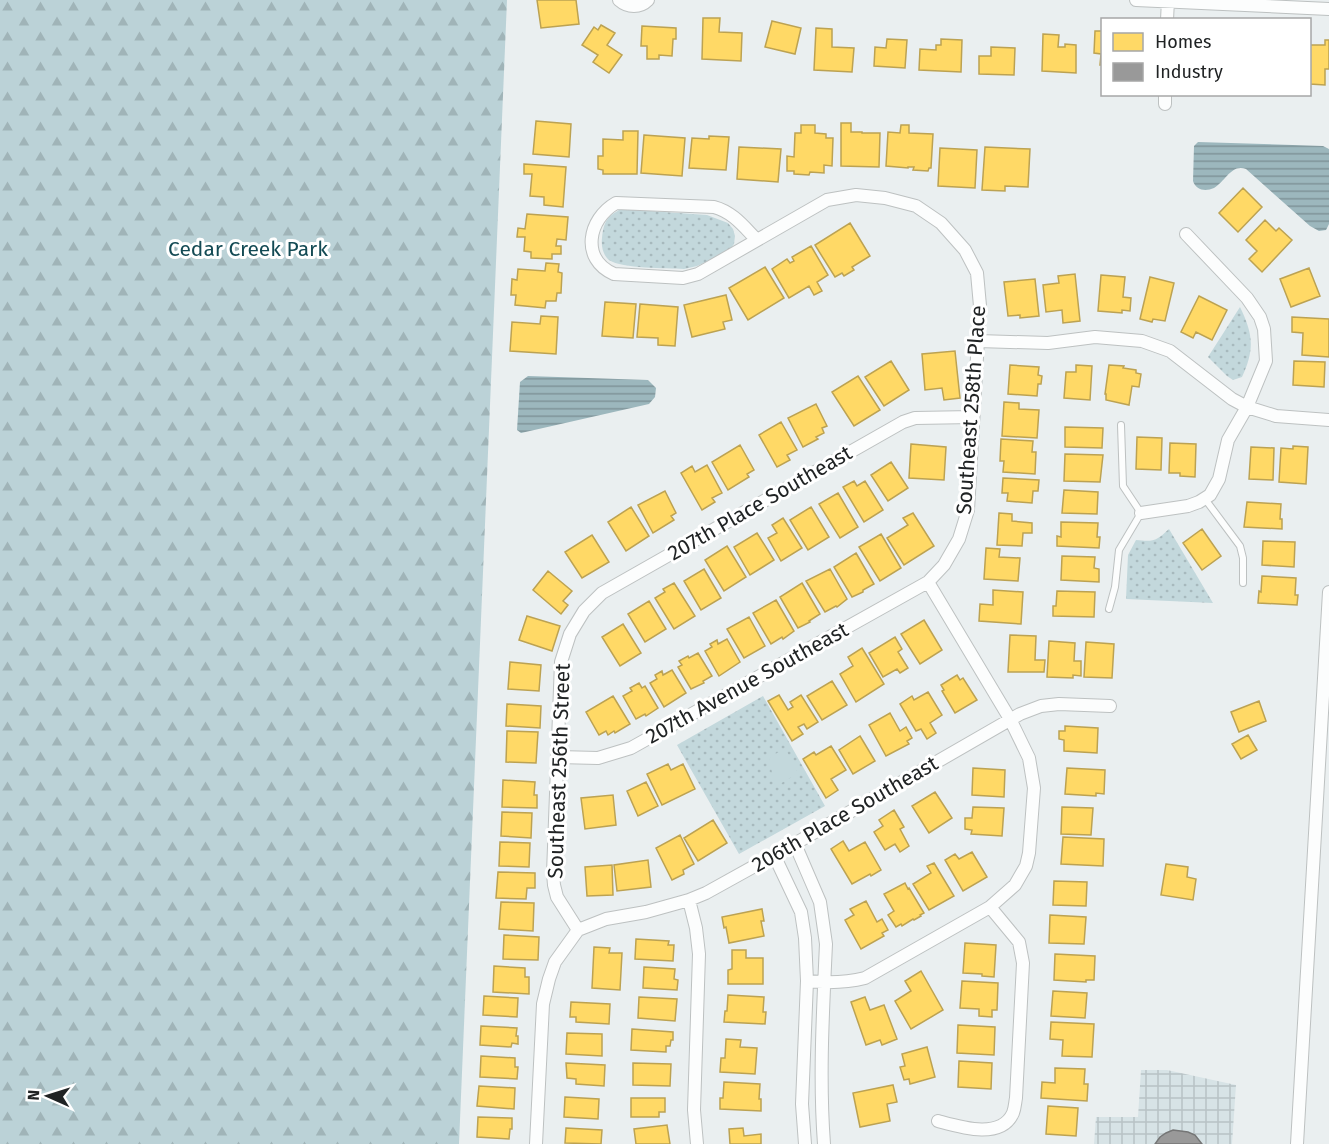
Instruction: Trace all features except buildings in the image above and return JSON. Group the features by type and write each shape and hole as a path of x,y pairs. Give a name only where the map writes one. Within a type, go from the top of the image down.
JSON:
{"street":[{"path":"620,2 629,6 637,6 648,0"},
{"path":"1136,0 1329,9"},
{"path":"1167,18 1168,1"},
{"name":"Southeast 258th Place","path":"757,240 730,214 714,207 616,202 600,216 594,228 591,243 593,253 601,265 614,274 682,278 698,274 827,200 856,195 885,198 916,206 942,224 965,250 977,273 980,306 968,510 959,539 944,564 928,582"},
{"path":"1141,513 1188,506 1210,495 1219,479 1228,440 1248,407 1266,361 1264,328 1260,317 1247,298 1186,234"},
{"path":"978,341 1048,343 1095,337 1142,341 1170,351 1224,393 1248,407 1276,416 1329,420"},
{"name":"207th Place Southeast","path":"570,634 584,611 602,593 903,422 915,418 973,417"},
{"path":"807,981 849,982 865,978 990,907 1015,885 1026,866 1034,788 1029,758 1010,719 928,582"},
{"name":"207th Avenue Southeast","path":"558,757 598,758 631,748 928,582"},
{"path":"1297,1144 1329,592"},
{"name":"Southeast 256th Street","path":"570,634 561,662 553,873 557,897 578,930"},
{"name":"206th Place Southeast","path":"578,930 606,919 646,912 706,893 1010,719 1041,706 1059,704 1110,706"},
{"path":"795,844 820,902 826,944 821,1065 824,1144"},
{"path":"774,855 801,912 806,938 807,981 802,1104 805,1144"},
{"path":"689,900 699,954 694,1110 697,1144"},
{"path":"938,1121 965,1129 994,1128 1007,1122 1013,1112 1016,1098 1023,963 1019,942 990,907"},
{"path":"536,1144 545,993 555,962 578,930"}],"lane":[{"path":"1109,609 1115,587 1119,550 1141,513 1123,486 1121,425"},
{"path":"1205,499 1239,546 1243,558 1243,583"}],"shaded area":[{"path":"1198,142 1323,146 1329,149 1329,224 1326,230 1319,231 1310,226 1246,169 1232,171 1214,188 1204,190 1199,188 1193,181 1194,146"},
{"path":"621,209 707,215 728,223 735,236 734,244 728,252 697,266 684,269 634,267 615,263 605,256 602,238 607,220"},
{"path":"1240,307 1248,325 1251,350 1242,377 1233,380 1208,357"},
{"path":"528,376 648,380 656,388 655,397 649,404 521,433 517,430 520,382"},
{"path":"1169,529 1213,603 1126,599 1128,555 1136,540 1154,540"},
{"path":"763,696 825,806 739,854 677,745"},
{"path":"785,748 798,773 775,787 769,758"},
{"path":"1141,1070 1167,1070 1236,1085 1232,1144 1094,1144 1096,1117 1138,1117"}],"green space":[{"name":"Cedar Creek Park","path":"0,0 507,0 459,1144 0,1144"}]}
